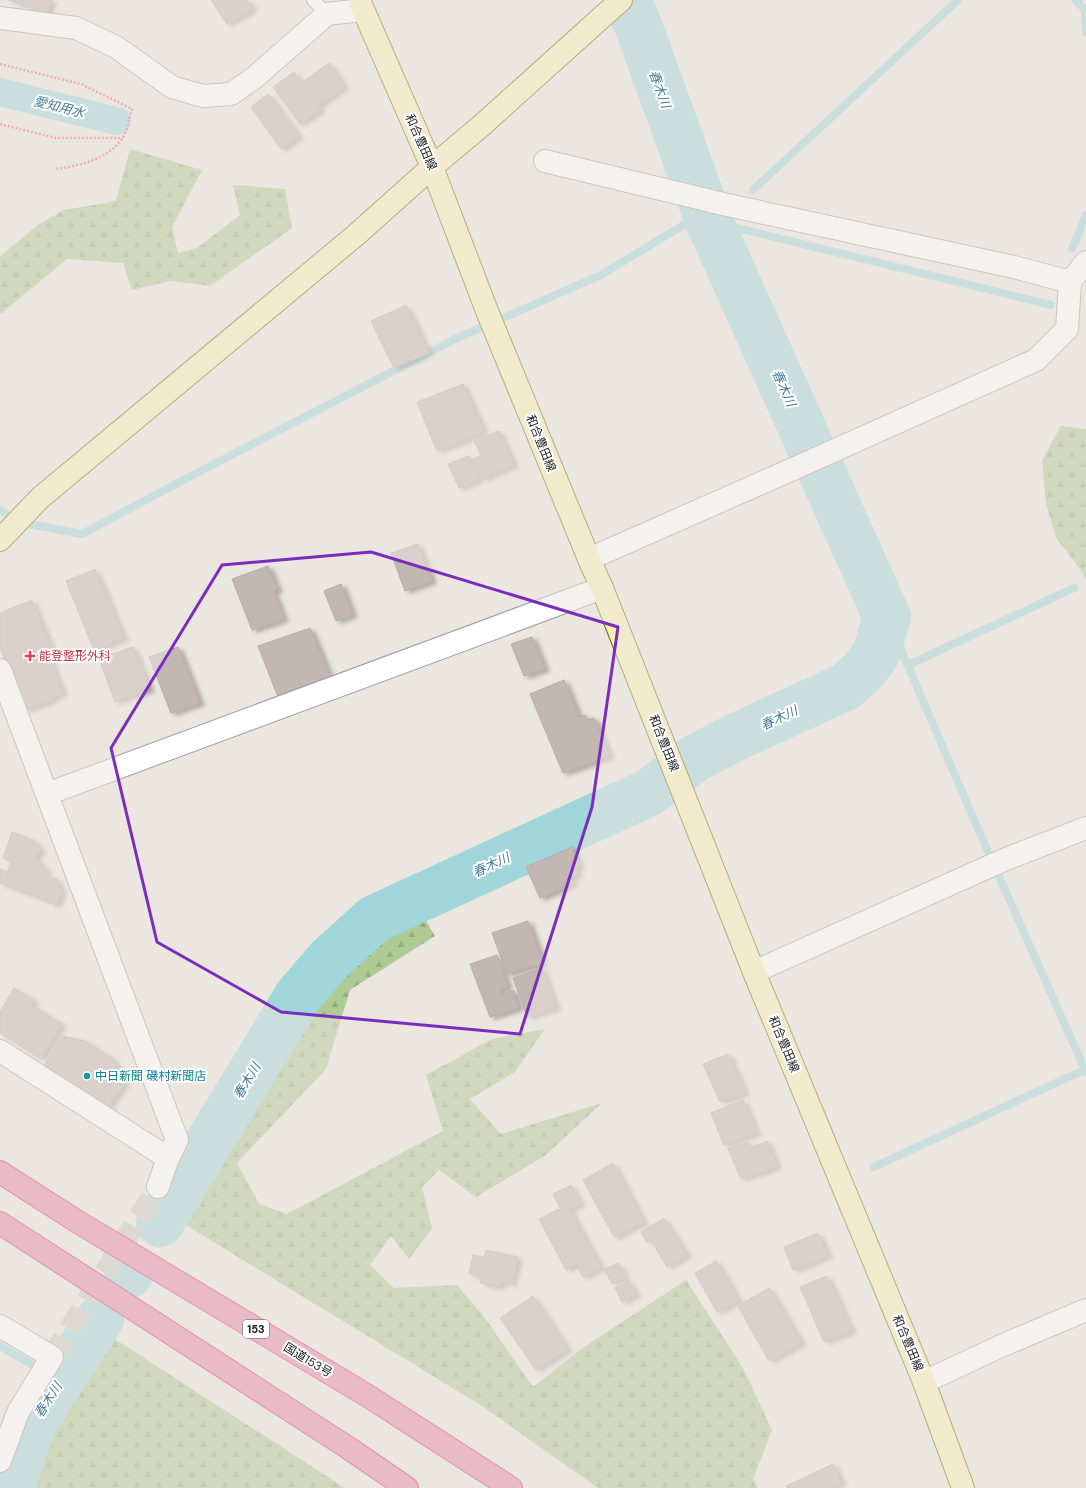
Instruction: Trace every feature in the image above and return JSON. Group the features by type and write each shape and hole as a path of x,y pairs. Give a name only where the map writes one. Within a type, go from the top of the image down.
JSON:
{"highway":[{"name":"国道153号","path":"0,1172 78,1222 368,1396 511,1488"},
{"path":"0,1223 408,1488"},
{"path":"482,1469 500,1488"}],"main road":[{"path":"3,537 40,498 356,235 432,167 481,126 620,0"},
{"name":"和合豊田線","path":"361,5 432,167 487,311 602,588 754,972 924,1382 963,1488"}],"street":[{"path":"0,18 76,28 116,47 172,87 203,96 231,94 254,78 320,7 361,5"},
{"path":"545,161 723,204 1014,267 1070,282"},
{"path":"589,559 1036,360 1066,329 1070,282 1086,262"},
{"path":"47,794 602,588"},
{"path":"0,670 177,1140 168,1158 158,1187"},
{"path":"754,972 1006,859 1086,828"},
{"path":"0,1051 168,1158"},
{"path":"924,1382 1001,1346 1086,1310"},
{"path":"0,1326 52,1357 18,1412 0,1461"}],"path":[{"path":"0,64 81,84 132,109 123,138 114,148 100,157 72,167 56,169"},
{"path":"0,124 56,138 123,138"}],"highlighted area":[{"path":"371,552 618,627 592,807 520,1034 281,1012 157,942 111,748 222,565"}],"green space":[{"path":"130,149 202,170 172,227 178,253 197,248 240,215 233,185 285,189 292,228 210,286 171,281 132,290 123,263 67,259 2,313 0,313 0,256 38,225 64,210 116,201"},
{"path":"1061,426 1086,429 1086,580 1081,570 1056,538 1046,504 1042,460"},
{"path":"419,909 435,936 350,990 326,1069 237,1163 259,1204 287,1214 443,1131 426,1075 492,1039 545,1029 515,1072 470,1099 501,1134 602,1103 546,1155 476,1197 439,1170 422,1187 432,1229 409,1259 391,1236 370,1265 394,1288 457,1285 485,1318 533,1387 584,1347 686,1280 743,1368 772,1430 753,1479 758,1488 598,1488 482,1406 179,1221 306,998 334,967 378,925"},
{"path":"104,1332 345,1488 32,1488 29,1485"}],"building":[{"path":"8,0 52,0 47,14"},
{"path":"211,0 247,0 253,9 227,24"},
{"path":"329,63 345,87 318,105 321,110 300,124 273,87 294,72 301,83"},
{"path":"268,94 299,136 281,149 251,107"},
{"path":"406,305 429,353 394,368 371,321"},
{"path":"463,384 484,432 437,451 417,402"},
{"path":"499,431 514,465 482,479 473,459 481,455 474,441"},
{"path":"469,456 479,480 459,488 448,464"},
{"path":"418,544 432,581 405,591 391,553"},
{"path":"268,566 278,590 273,591 284,619 252,630 232,579"},
{"path":"95,569 124,638 94,650 66,581"},
{"path":"341,584 353,615 336,621 324,591"},
{"path":"32,600 53,652 48,654 63,693 52,697 53,700 24,710 0,647 0,613"},
{"path":"310,628 331,679 278,697 258,646"},
{"path":"532,637 545,669 524,676 511,644"},
{"path":"133,647 150,689 115,702 99,659"},
{"path":"178,647 200,703 171,713 149,657"},
{"path":"564,680 579,717 585,715 588,720 594,718 610,756 563,773 530,694"},
{"path":"12,832 33,840 42,850 35,857 44,867 48,878 57,879 61,893 57,905 0,883 0,869 7,872 11,862 3,858"},
{"path":"572,847 580,866 575,868 578,875 571,878 573,884 540,898 526,867"},
{"path":"528,921 543,963 507,974 492,933"},
{"path":"497,955 508,987 500,989 502,994 513,990 519,1008 490,1017 470,964"},
{"path":"542,968 556,1008 527,1017 513,978"},
{"path":"14,988 34,1000 31,1005 62,1024 41,1059 0,1033 0,1012"},
{"name":"中日新聞 磯村新聞店","path":"62,1036 85,1041 113,1059 125,1082 107,1110 42,1069"},
{"path":"728,1054 745,1093 720,1102 703,1064"},
{"path":"743,1100 757,1133 724,1145 711,1113"},
{"path":"767,1141 777,1167 741,1179 728,1149 748,1142 750,1148"},
{"path":"613,1163 644,1222 614,1237 583,1180"},
{"path":"571,1185 581,1204 563,1213 553,1194"},
{"path":"559,1209 562,1214 570,1210 601,1268 583,1277 576,1264 566,1270 539,1219"},
{"path":"664,1218 687,1255 667,1267 651,1240 647,1242 641,1232"},
{"path":"818,1233 828,1256 793,1270 784,1247"},
{"path":"486,1250 518,1257 512,1284 500,1282 499,1288 480,1283 481,1277 469,1274 473,1255 484,1258"},
{"path":"716,1261 739,1300 717,1312 695,1273"},
{"path":"618,1263 626,1277 612,1284 604,1269"},
{"path":"827,1276 852,1331 824,1342 800,1287"},
{"path":"629,1281 636,1295 622,1302 615,1288"},
{"path":"769,1288 802,1343 769,1361 738,1306"},
{"path":"533,1296 568,1349 536,1370 500,1318"},
{"path":"833,1464 842,1483 831,1488 787,1488 786,1486"}],"waterway":[{"name":"春木川","path":"160,1223 298,996 329,960 374,919 648,793 697,757 738,736 847,686 864,670 876,654 887,617 709,221 638,25 627,0"},
{"path":"753,190 958,0"},
{"path":"1076,0 1085,10 1086,32"},
{"name":"愛知用水","path":"0,92 117,121"},
{"path":"1072,249 1086,215"},
{"path":"0,510 18,522 82,534 455,339 601,275 690,221 709,221 1051,305"},
{"path":"908,665 1074,588"},
{"path":"887,617 985,845 1086,1072"},
{"path":"874,1167 1086,1069"},
{"name":"春木川","path":"10,1488 33,1423 100,1319"},
{"path":"0,1346 60,1381"}],"tunnel":[{"path":"52,1357 158,1187"}],"place":[{"name":"能登整形外科","path":"30,656"},
{"name":"中日新聞 磯村新聞店","path":"87,1076"}]}
